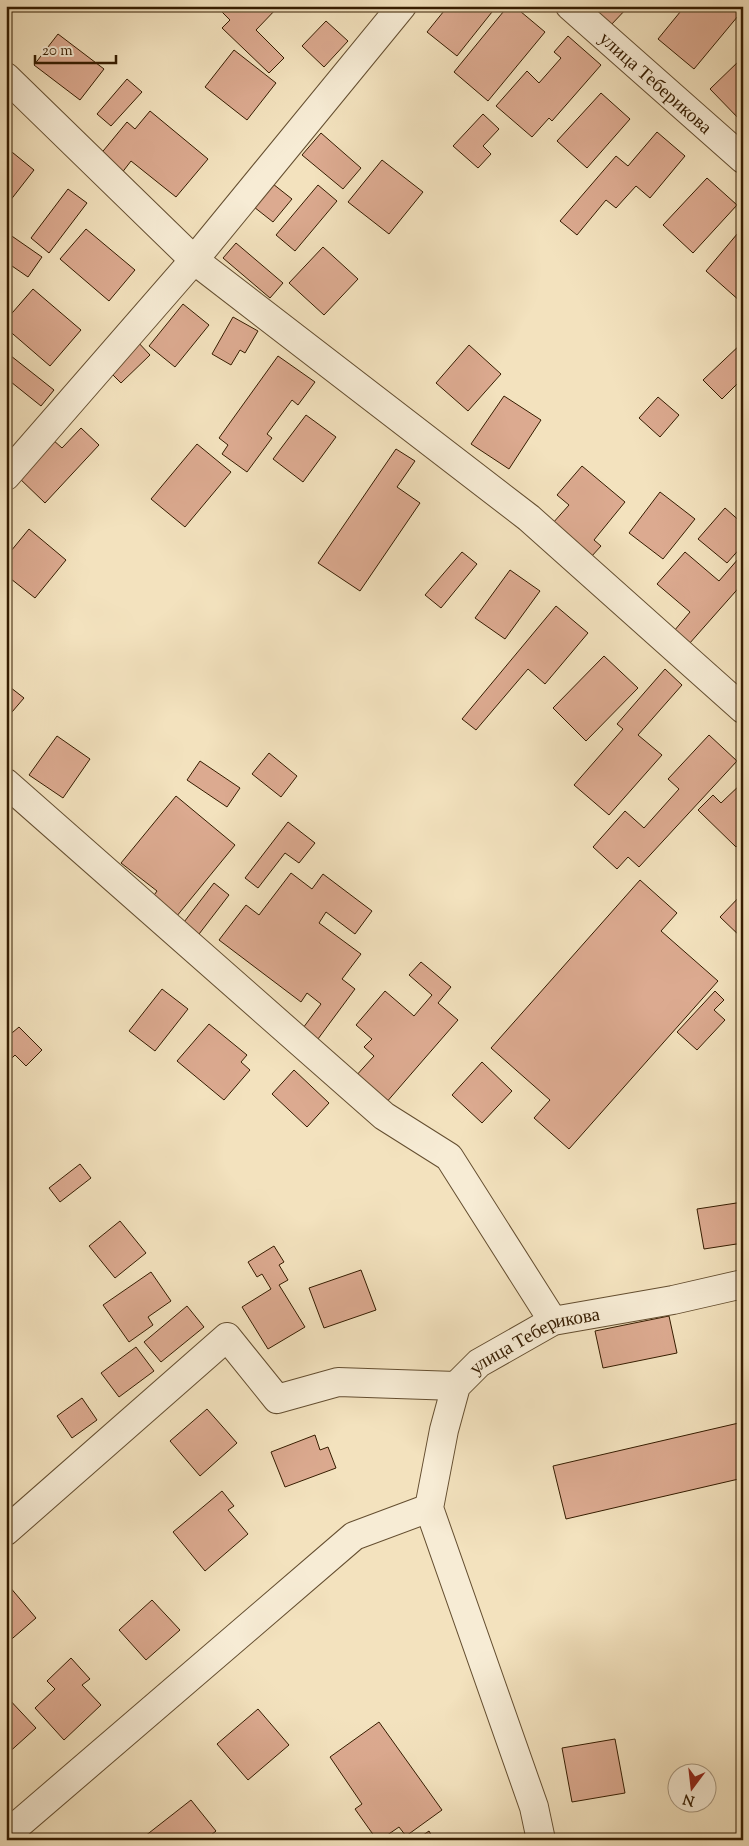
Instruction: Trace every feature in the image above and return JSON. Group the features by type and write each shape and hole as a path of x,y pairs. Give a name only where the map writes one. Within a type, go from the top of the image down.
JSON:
{"street":[{"path":"6,476 194,260 402,6"},
{"name":"улица Теберикова","path":"570,6 743,159"},
{"path":"6,77 194,260 529,518 743,709"},
{"path":"6,783 384,1116 449,1157 552,1321"},
{"name":"улица Теберикова","path":"429,1508 444,1430 456,1386 479,1363 552,1321 673,1300 743,1284"},
{"path":"6,1531 227,1337 277,1399 338,1382 456,1386"},
{"path":"6,1835 354,1536 429,1508 531,1798 541,1840"}],"building":[{"path":"216,6 279,6 256,30 284,58 269,73 222,28 230,20"},
{"path":"448,6 485,6 492,12 457,56 427,32"},
{"path":"508,6 514,6 545,32 488,101 454,72"},
{"path":"591,6 629,6 610,26 590,8"},
{"path":"685,6 743,6 743,10 694,69 658,39"},
{"path":"326,21 348,41 324,67 302,46"},
{"path":"58,34 104,69 80,100 34,65"},
{"path":"568,36 601,65 552,121 549,118 532,137 496,106 527,71 539,83 561,58 554,52"},
{"path":"234,50 276,83 247,120 205,87"},
{"path":"741,59 743,60 743,123 710,89"},
{"path":"127,79 142,92 111,126 97,114"},
{"path":"601,93 630,119 587,168 557,141"},
{"path":"150,111 208,159 176,197 131,161 121,174 99,156 127,122 135,129"},
{"path":"483,114 499,129 483,146 491,154 478,168 453,146"},
{"path":"657,132 685,156 650,198 636,186 616,208 606,200 577,235 560,221 616,156 628,166"},
{"path":"321,133 361,168 343,189 302,155"},
{"path":"6,149 34,170 6,206"},
{"path":"382,160 423,192 389,234 348,202"},
{"path":"707,178 737,205 693,253 663,225"},
{"path":"273,184 292,199 273,222 254,207"},
{"path":"318,185 337,201 295,251 276,235"},
{"path":"68,189 87,203 49,253 31,238"},
{"path":"743,227 743,300 741,302 706,271"},
{"path":"86,229 135,270 109,301 60,259"},
{"path":"6,232 42,257 28,277 12,266 6,274"},
{"path":"236,243 283,283 270,298 223,258"},
{"path":"323,247 358,279 324,315 289,283"},
{"path":"33,289 81,330 50,366 6,328 6,320"},
{"path":"183,304 209,325 175,367 149,346"},
{"path":"233,317 258,331 245,353 240,350 231,365 212,354"},
{"path":"136,340 150,355 121,383 107,369"},
{"path":"743,342 743,378 722,399 703,380"},
{"path":"469,345 501,374 468,411 436,383"},
{"path":"6,352 54,390 41,406 6,378"},
{"path":"278,356 315,382 298,405 292,400 267,434 272,438 247,472 222,454 228,445 219,438"},
{"path":"504,396 541,420 509,469 471,444"},
{"path":"658,397 679,415 660,437 639,418"},
{"path":"306,415 336,437 303,482 273,459"},
{"path":"81,428 99,445 45,503 17,476 52,439 62,448"},
{"path":"197,444 231,472 185,527 151,499"},
{"path":"396,449 415,461 397,487 420,503 360,591 318,563"},
{"path":"582,466 625,502 594,540 601,546 591,557 552,524 569,505 557,495"},
{"path":"660,492 695,519 663,559 629,533"},
{"path":"725,508 743,524 743,545 727,563 698,539"},
{"path":"29,529 66,560 35,598 6,575 6,557"},
{"path":"462,552 477,564 441,608 425,595"},
{"path":"685,552 719,581 739,558 743,562 743,583 689,644 674,631 690,612 657,584"},
{"path":"510,570 540,591 505,639 475,618"},
{"path":"556,606 588,633 545,684 528,669 476,730 462,719"},
{"path":"604,656 638,688 586,741 553,708"},
{"path":"665,669 682,685 638,735 662,755 609,815 574,785 623,729 617,724"},
{"path":"6,684 24,698 6,719"},
{"path":"709,735 737,761 639,867 628,857 617,869 593,847 625,811 644,828 679,789 668,779"},
{"path":"57,736 90,759 63,798 29,775"},
{"path":"269,753 297,776 281,797 252,774"},
{"path":"200,761 240,788 227,807 187,780"},
{"path":"743,782 743,840 736,847 698,810 713,795 721,803"},
{"path":"176,796 235,845 176,917 152,898 157,891 121,863"},
{"path":"288,822 315,843 299,863 285,853 258,888 245,878"},
{"path":"291,873 312,889 323,874 372,911 355,934 326,912 319,923 361,954 342,979 355,989 315,1043 300,1032 321,1004 307,993 301,1002 219,940 246,905 259,915"},
{"path":"640,880 677,913 661,931 718,981 569,1149 534,1118 550,1100 491,1048"},
{"path":"214,883 229,895 196,938 181,926"},
{"path":"743,893 743,939 720,917"},
{"path":"421,962 451,987 438,1003 458,1020 385,1104 354,1078 374,1056 364,1047 372,1039 356,1025 385,991 414,1016 432,995 409,975"},
{"path":"162,989 188,1009 155,1051 129,1031"},
{"path":"715,991 724,1000 714,1010 725,1020 697,1050 677,1032"},
{"path":"209,1024 247,1055 241,1062 250,1070 224,1100 177,1061"},
{"path":"19,1027 42,1050 26,1066 15,1055 6,1064 6,1038"},
{"path":"482,1062 512,1091 482,1123 452,1095"},
{"path":"294,1070 329,1103 307,1127 272,1094"},
{"path":"80,1164 91,1178 60,1202 49,1188"},
{"path":"743,1202 743,1243 704,1249 697,1209"},
{"path":"120,1221 146,1253 115,1278 89,1246"},
{"path":"274,1246 284,1262 279,1265 288,1280 279,1285 305,1327 268,1349 242,1307 271,1289 262,1274 257,1277 248,1262"},
{"path":"361,1270 376,1310 324,1328 309,1288"},
{"path":"151,1272 171,1301 148,1317 153,1325 129,1342 103,1305"},
{"path":"187,1306 204,1327 161,1362 144,1342"},
{"path":"669,1316 677,1353 603,1368 595,1331"},
{"path":"136,1347 154,1371 119,1397 101,1373"},
{"path":"82,1398 97,1420 72,1438 57,1416"},
{"path":"207,1409 237,1443 200,1476 170,1441"},
{"path":"743,1422 743,1478 566,1519 553,1466"},
{"path":"315,1435 320,1450 328,1447 336,1468 285,1487 271,1452"},
{"path":"222,1491 234,1506 228,1510 248,1534 205,1571 173,1532"},
{"path":"9,1586 36,1618 6,1644 6,1589"},
{"path":"152,1600 180,1630 146,1660 119,1630"},
{"path":"71,1658 90,1679 82,1685 101,1705 64,1740 35,1708 55,1689 47,1681"},
{"path":"6,1696 36,1728 6,1755"},
{"path":"258,1709 289,1745 248,1780 217,1744"},
{"path":"379,1722 442,1810 406,1836 399,1827 380,1840 377,1840 355,1809 362,1804 330,1757"},
{"path":"615,1739 625,1793 572,1802 562,1748"},
{"path":"191,1800 216,1831 205,1840 140,1840"},
{"path":"429,1831 434,1840 416,1840"}]}
